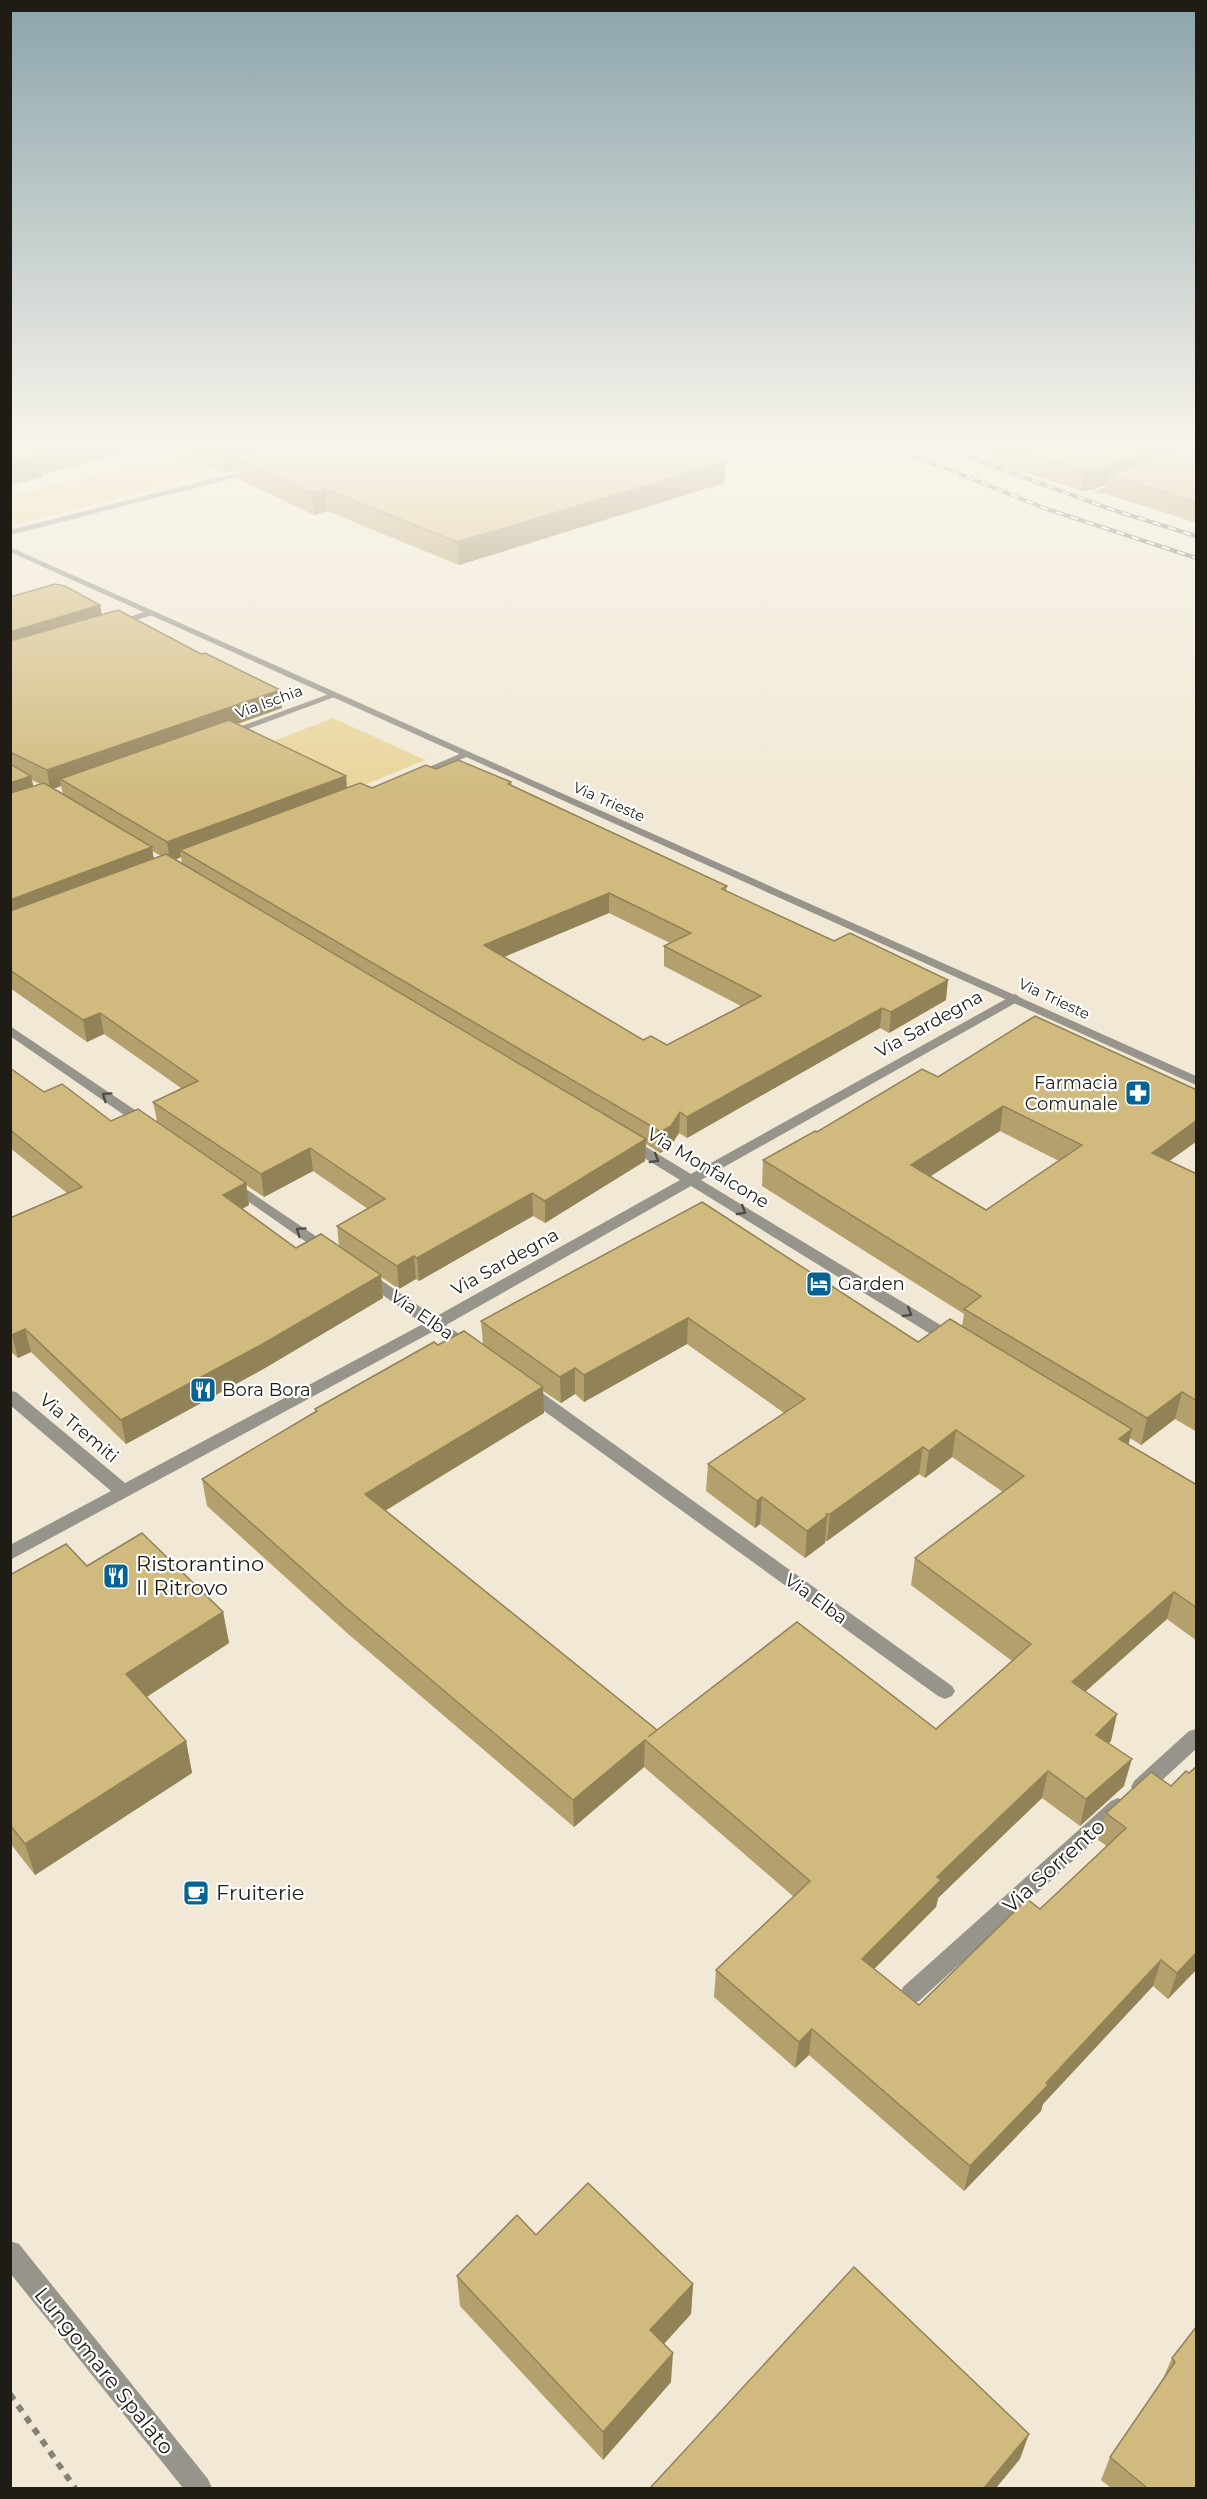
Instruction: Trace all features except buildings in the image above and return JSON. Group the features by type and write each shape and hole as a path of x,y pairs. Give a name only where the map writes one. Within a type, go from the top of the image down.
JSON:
{"street":[{"name":"Via Trieste","path":"42,564 1197,1081"},
{"path":"107,626 150,613"},
{"name":"Via Ischia","path":"214,738 335,695"},
{"path":"400,780 466,755"},
{"name":"Via Sardegna","path":"10,1552 435,1324 1015,998"},
{"path":"10,1030 161,1134"},
{"name":"Via Monfalcone","path":"620,1138 964,1347"},
{"path":"220,1175 337,1256"},
{"name":"Via Elba","path":"357,1270 483,1359"},
{"name":"Via Elba","path":"512,1379 945,1691"},
{"name":"Via Tremiti","path":"10,1396 122,1490"},
{"name":"Via Sorrento","path":"911,1994 1197,1737"},
{"name":"Lungomare Spalato","path":"10,2253 199,2488"}],"path":[{"path":"10,2394 75,2488"}],"shaded area":[{"path":"333,718 425,760 352,790 261,746"}],"place":[{"name":"Farmacia Comunale","path":"1138,1093"},
{"name":"Garden","path":"819,1284"},
{"name":"Bora Bora","path":"203,1390"},
{"name":"Ristorantino Il Ritrovo","path":"116,1576"},
{"name":"Fruiterie","path":"196,1893"}]}
